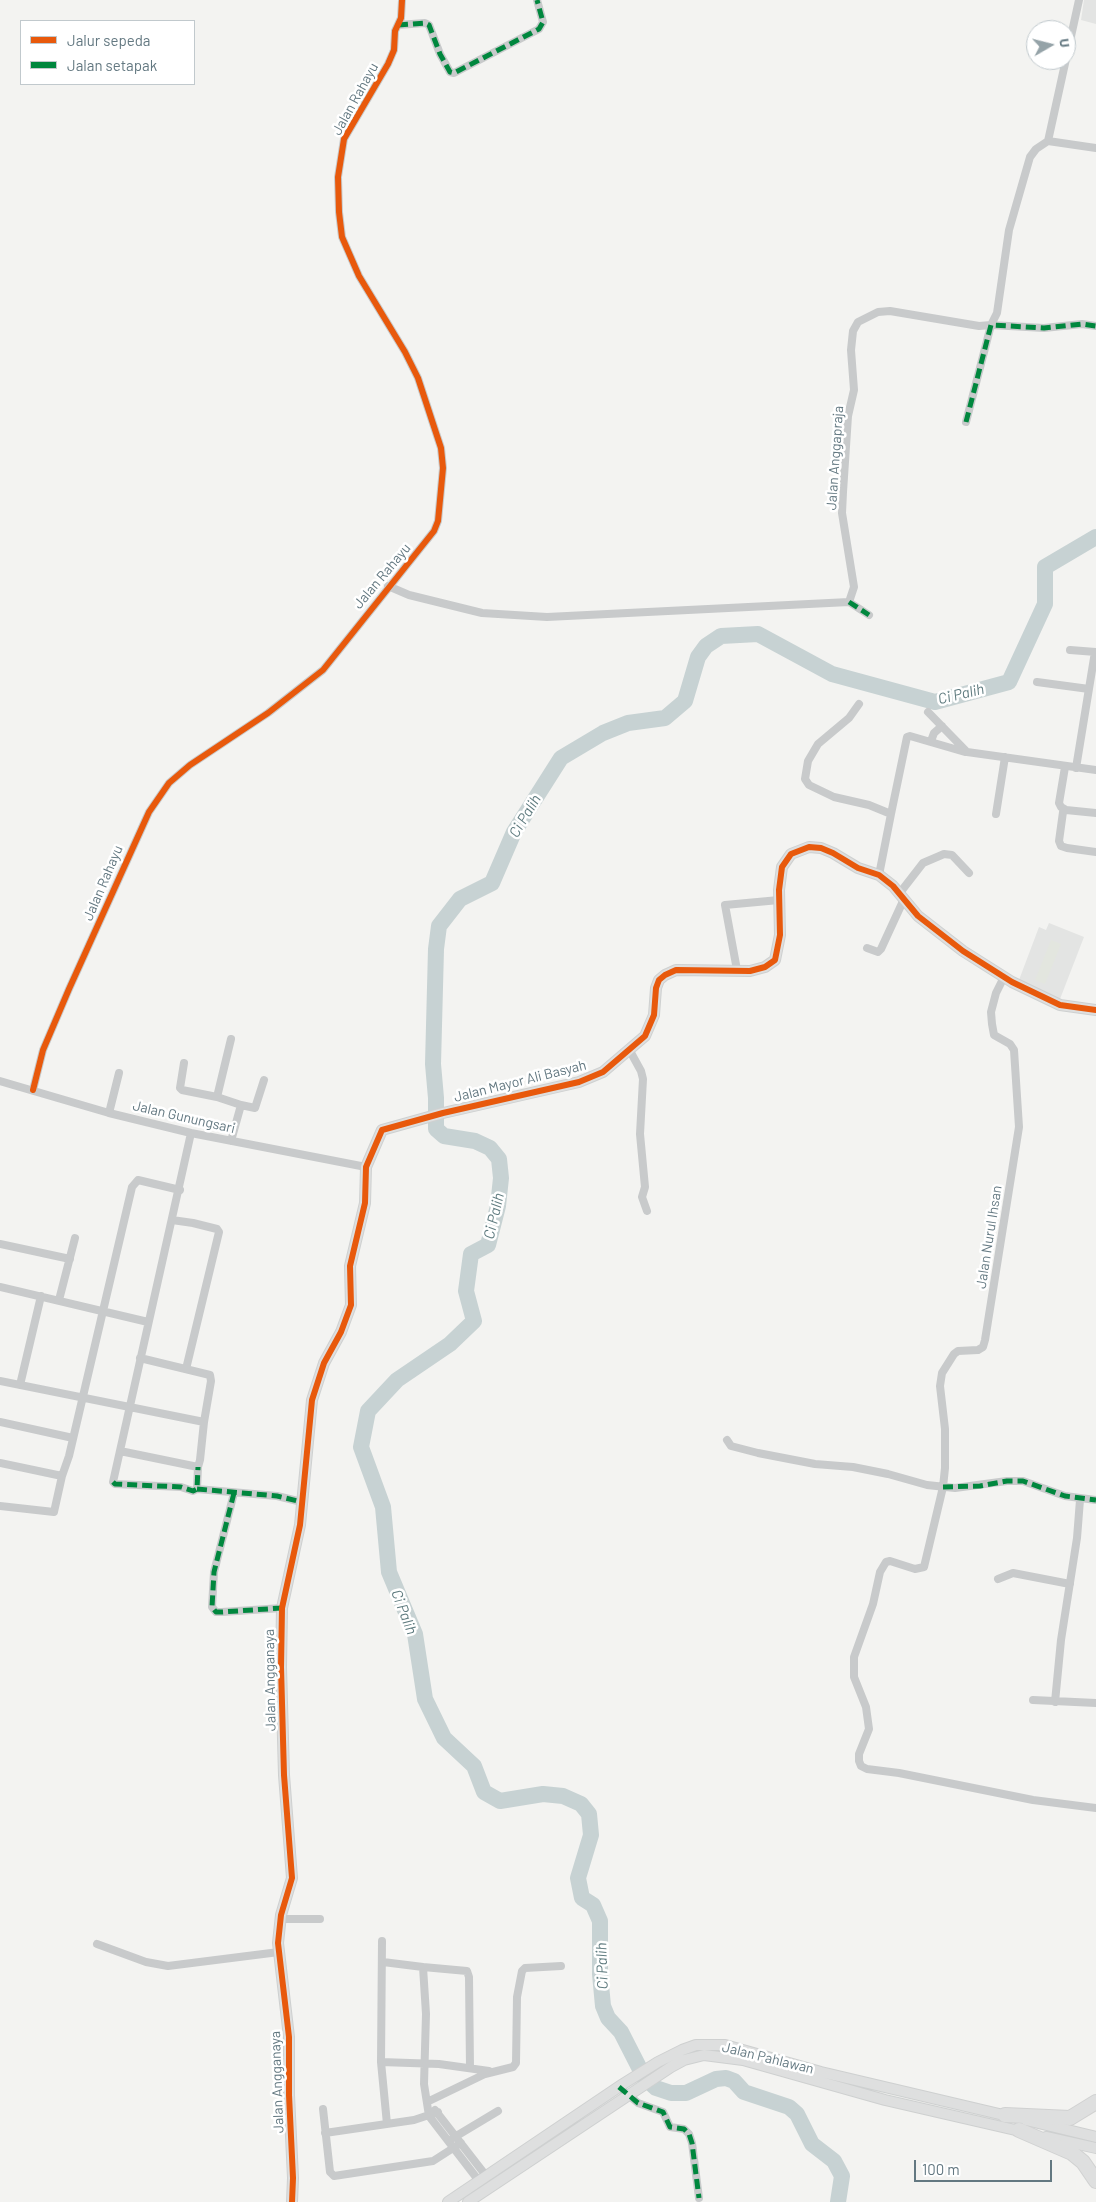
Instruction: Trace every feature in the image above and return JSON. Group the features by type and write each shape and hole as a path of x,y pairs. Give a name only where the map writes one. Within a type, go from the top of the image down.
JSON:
{"highway":[{"path":"1006,2115 1070,2118 1096,2102"},
{"path":"1019,2130 1072,2153 1083,2162 1096,2181"}],"street":[{"name":"Jalan Rahayu","path":"32,1090 43,1050 69,989 149,812 169,783 315,677 334,658 388,586 429,538 438,521 443,468 441,448 418,378 406,352 359,276 342,238 338,177 344,139 388,64 394,50 395,31 401,18 402,0"},
{"path":"398,24 425,23 429,25 446,66 454,73 539,29 543,22 537,0"},
{"path":"1048,141 1079,0"},
{"path":"966,422 991,325 997,313 1009,230 1026,168 1036,149 1048,141 1096,148"},
{"name":"Jalan Anggapraja","path":"850,602 854,587 842,513 842,492 848,416 854,390 851,350 853,331 858,322 868,316 890,312 979,326 1044,328 1082,324 1096,326"},
{"path":"388,586 409,594 482,613 546,617 850,602 869,615"},
{"path":"1070,650 1095,652 1076,768"},
{"path":"1037,682 1089,689"},
{"path":"859,704 849,718 818,744 808,761 805,779 808,785 834,797 869,805 891,814"},
{"path":"928,712 967,752"},
{"path":"931,741 934,733 942,726"},
{"path":"879,875 906,740 910,736 967,752 1096,770"},
{"path":"996,814 1005,757"},
{"path":"1066,767 1059,803 1066,810 1096,813"},
{"path":"1066,810 1063,812 1060,827 1059,841 1061,846 1096,852"},
{"name":"Jalan Mayor Ali Basyah","path":"366,1167 382,1130 443,1113 579,1082 602,1072 639,1043 649,1029 654,1015 656,988 659,980 665,974 676,970 750,971 764,967 775,960 780,935 779,878 782,867 791,854 800,850 821,848 858,868 879,875 918,916 963,951 1033,994 1060,1005 1096,1010"},
{"path":"867,948 878,952 881,949 901,896 923,863 944,854 952,855 969,873"},
{"path":"737,970 725,905 779,900"},
{"name":"Jalan Nurul Ihsan","path":"943,1488 946,1449 940,1386 942,1373 958,1351 978,1350 983,1347 1019,1127 1014,1050 1010,1044 994,1035 992,1024 992,1012 996,993 1004,977"},
{"path":"217,1097 231,1039"},
{"path":"630,1051 641,1071 643,1079 640,1134 645,1187 642,1197 647,1211"},
{"path":"184,1063 180,1088 182,1090 217,1097 241,1106 255,1108 264,1080"},
{"path":"108,1113 119,1073"},
{"name":"Jalan Gunungsari","path":"0,1081 108,1113 231,1141 366,1167"},
{"path":"231,1141 241,1106"},
{"path":"191,1132 180,1190 113,1479 115,1484 277,1496 302,1502"},
{"name":"Jalan Angganaya","path":"292,2202 289,2037 279,1952 280,1919 292,1878 284,1775 281,1667 282,1608 298,1538 312,1400 324,1362 342,1332 350,1305 350,1266 364,1203 366,1167"},
{"path":"0,1506 54,1512 134,1182 138,1180 180,1190"},
{"path":"172,1220 193,1223 219,1232 186,1369"},
{"path":"59,1300 75,1238"},
{"path":"0,1244 70,1259"},
{"path":"0,1286 148,1322"},
{"path":"20,1385 41,1296"},
{"path":"140,1358 210,1375 212,1382 204,1422 197,1489"},
{"path":"0,1381 204,1422"},
{"path":"0,1422 73,1438"},
{"path":"728,1440 731,1446 758,1454 814,1464 853,1467 943,1488 1023,1481 1080,1500 1096,1500"},
{"path":"120,1451 198,1467"},
{"path":"0,1463 62,1476"},
{"path":"943,1488 924,1567 915,1569 890,1561 886,1562 880,1572 871,1611 854,1657 854,1677 866,1707 869,1729 859,1754 861,1766 1033,1800 1096,1808"},
{"path":"234,1493 214,1572 212,1607 216,1612 282,1608"},
{"path":"1055,1702 1080,1500"},
{"path":"998,1579 1005,1578 1010,1573 1070,1584"},
{"path":"1033,1700 1096,1703"},
{"path":"280,1919 320,1919"},
{"path":"382,1941 382,2062 387,2124"},
{"path":"97,1944 146,1962 168,1966 279,1952"},
{"path":"383,1962 467,1971 470,2003 470,2068"},
{"path":"428,2103 492,2072 513,2067 516,2063 517,1997 522,1972 525,1968 562,1966"},
{"path":"423,1967 426,2014 424,2084 429,2116 448,2141 483,2179"},
{"name":"Jalan Pahlawan","path":"448,2202 621,2085 658,2062 682,2050 696,2045 725,2045 744,2056"},
{"name":"Jalan Pahlawan","path":"468,2202 663,2072 684,2060 704,2055 744,2056 958,2118 1096,2148"},
{"path":"382,2062 426,2064 492,2072"},
{"name":"Jalan Pahlawan","path":"820,2077 1006,2115 1096,2137"},
{"path":"621,2085 638,2103 663,2112 670,2127 684,2129 689,2134 692,2143 699,2198"},
{"path":"428,2103 438,2112 459,2139 489,2188"},
{"path":"323,2109 330,2172 334,2176 433,2161 454,2148 459,2139 498,2111"},
{"path":"325,2133 387,2124 429,2116 438,2112"},
{"path":"448,2141 459,2139"}],"shaded area":[{"path":"1084,0 1096,0 1096,24 1081,20"},
{"path":"1049,923 1084,937 1060,999 1034,989 1019,980 1039,927 1046,930"},
{"path":"1051,940 1061,944 1045,984 1035,980"}],"waterway":[{"name":"Ci Palih","path":"838,2202 842,2176 834,2161 812,2144 797,2114 789,2107 744,2092 734,2081 726,2078 716,2079 686,2093 671,2093 656,2088 644,2077 621,2032 608,2018 603,2006 600,1974 600,1921 593,1905 582,1898 578,1878 591,1835 589,1814 581,1804 563,1796 543,1794 500,1801 484,1792 474,1766 444,1738 425,1699 415,1634 389,1572 383,1507 361,1447 368,1411 397,1380 450,1344 474,1321 466,1291 471,1254 488,1245 498,1206 501,1178 499,1159 490,1148 475,1141 444,1136 436,1129 433,1064 436,949 439,926 460,899 492,883 514,832 561,758 603,733 628,723 665,718 685,701 698,657 706,646 721,636 758,634 832,674 935,702 1009,682 1045,604 1045,567 1096,537"}],"marked path":[{"path":"398,25 425,23 429,25 440,54 450,72 454,73 539,29 543,22 537,0"},
{"path":"966,422 991,325 1044,328 1082,324 1096,326"},
{"path":"849,602 869,615"},
{"path":"113,1482 115,1484 181,1487 193,1491 197,1489 198,1467"},
{"path":"943,1487 980,1486 1007,1481 1023,1481 1065,1496 1096,1500"},
{"path":"197,1489 277,1496 302,1502"},
{"path":"234,1493 214,1572 212,1607 216,1612 282,1608"},
{"path":"619,2087 638,2103 663,2112 670,2127 684,2129 689,2134 692,2143 699,2198"}],"cycle path":[{"path":"33,1090 43,1050 69,989 149,812 169,783 190,765 268,713 323,670 434,531 438,521 443,468 441,448 418,378 405,352 359,276 342,237 339,212 338,177 344,139 388,64 394,50 395,31 401,18 402,0"},
{"path":"292,2202 289,2037 278,1943 281,1915 292,1878 284,1775 281,1667 282,1608 300,1525 312,1400 324,1363 341,1332 351,1305 350,1266 365,1203 366,1167 382,1130 443,1113 579,1082 603,1072 645,1036 654,1015 656,988 659,980 665,975 676,970 750,971 765,967 775,960 780,935 779,890 782,867 791,854 809,847 821,848 858,868 879,875 893,886 918,916 963,951 1012,982 1060,1005 1096,1010"}]}
